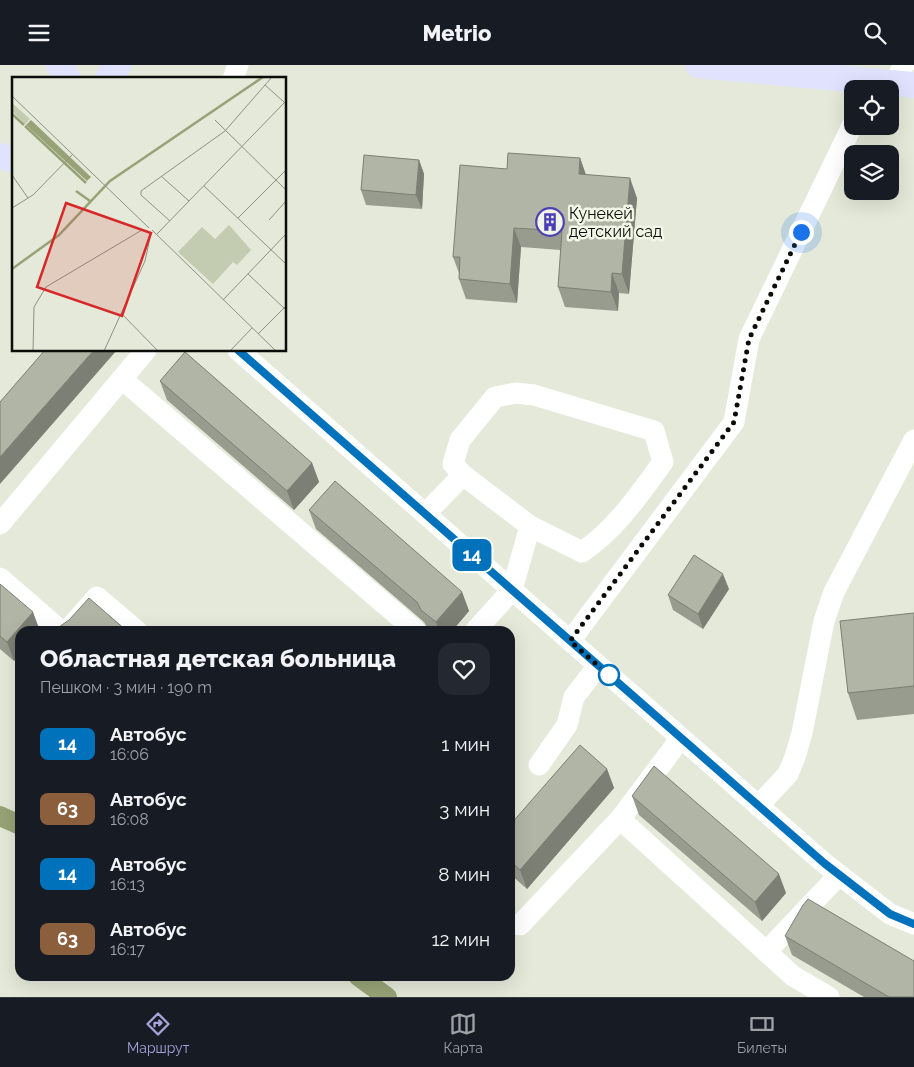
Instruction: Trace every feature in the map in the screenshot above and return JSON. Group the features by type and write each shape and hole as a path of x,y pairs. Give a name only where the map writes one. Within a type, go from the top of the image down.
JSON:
{"main road":[{"path":"59,65 67,77"},
{"path":"108,77 119,65"},
{"path":"698,65 879,80"}],"street":[{"path":"234,77 238,65"},
{"path":"570,641 734,422 749,339 847,135"},
{"path":"0,524 145,351"},
{"path":"239,351 839,875 890,914 914,924"},
{"path":"122,379 410,626"},
{"path":"516,393 534,395 654,431 663,462 629,509 594,544 582,552 530,526 463,475 453,464 460,439 494,397 516,393"},
{"path":"758,806 788,774 792,766 802,733 824,621 834,592 914,440"},
{"path":"425,514 463,475"},
{"path":"480,626 512,590 530,526"},
{"path":"0,578 55,626"},
{"path":"72,626 97,597 131,626"},
{"path":"539,765 566,725 574,697 598,666"},
{"path":"520,925 620,819 681,738"},
{"path":"620,819 793,976 829,997"},
{"path":"766,952 839,875"}],"building":[{"name":"Кунекей детский сад","path":"508,153 580,158 579,174 630,178 622,274 612,273 611,292 558,287 562,231 514,228 510,284 459,279 460,257 453,257 460,165 507,169"},
{"path":"364,155 419,160 416,195 361,190"},
{"path":"44,351 93,351 0,457 0,402"},
{"path":"185,352 312,463 287,491 160,381"},
{"path":"335,481 462,592 436,622 421,610 417,602 309,510"},
{"path":"694,555 723,574 698,614 668,595"},
{"path":"0,584 33,612 21,626 15,626 15,633 7,642 0,636"},
{"path":"89,598 121,626 60,626 69,620"},
{"path":"914,613 914,686 848,693 840,621"},
{"path":"580,745 607,769 520,870 515,866 515,819"},
{"path":"654,766 779,874 755,902 632,796"},
{"path":"808,899 914,961 914,997 889,997 785,936"}],"waterway":[{"path":"0,816 15,823"},
{"path":"365,981 387,997"}],"bus line":[{"name":"14","path":"239,351 824,863 890,914 914,924"}],"place":[{"name":"Кунекей детский сад","path":"550,222"}],"route":[{"path":"609,675 612,678 570,641 734,422 749,339 801,232"}]}
